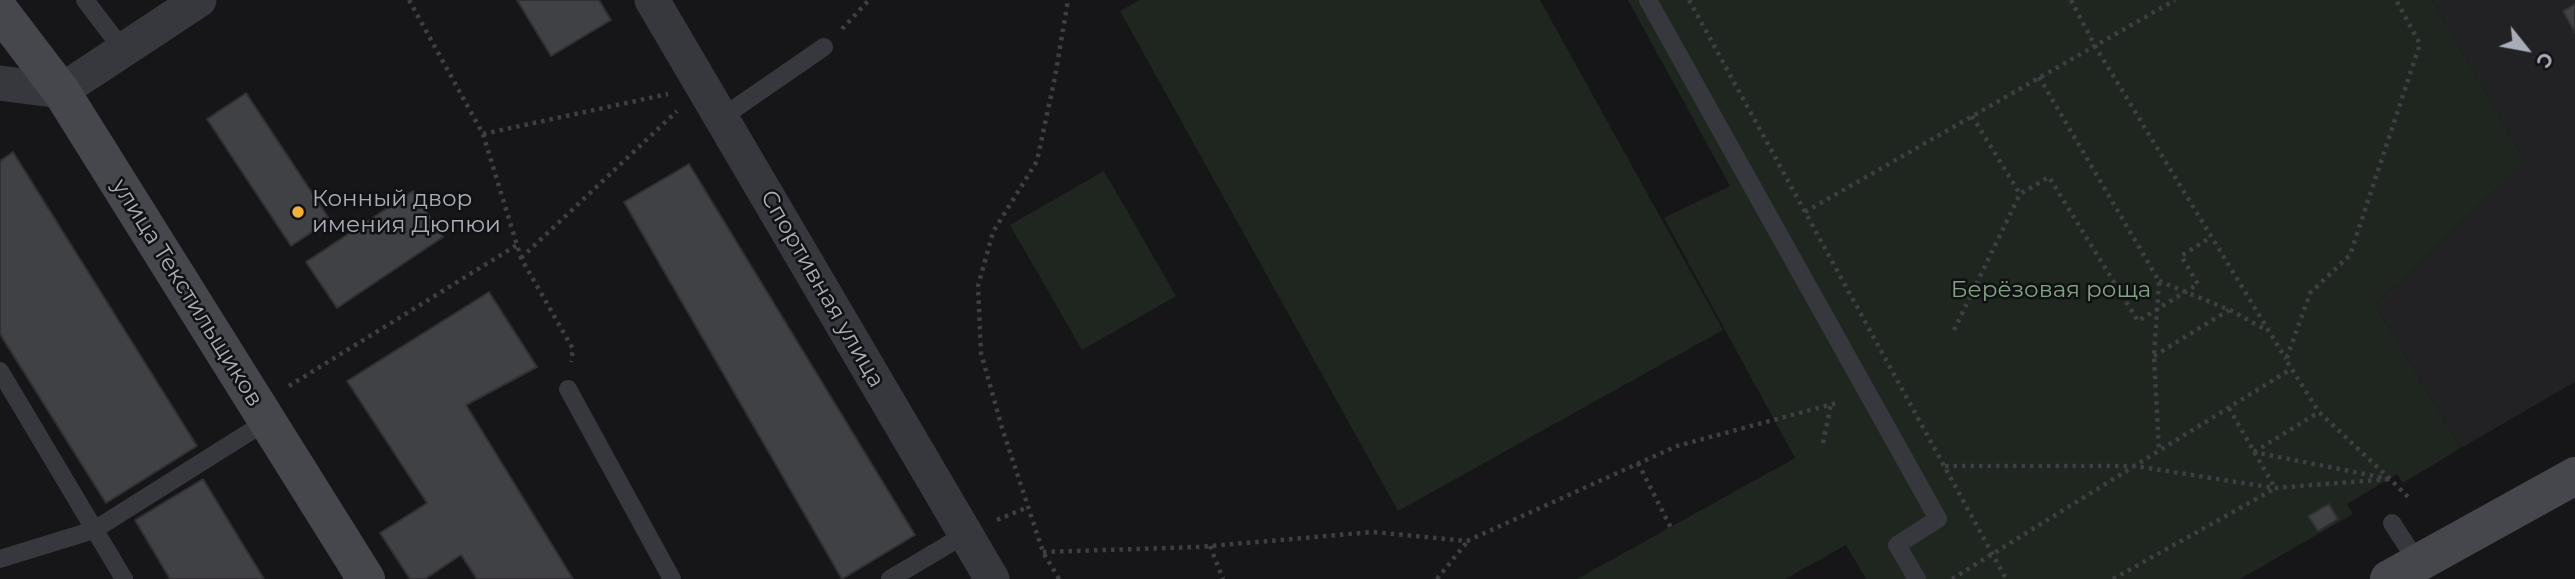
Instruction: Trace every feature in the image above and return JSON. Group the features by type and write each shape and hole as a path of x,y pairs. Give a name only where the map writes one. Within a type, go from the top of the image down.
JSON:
{"street":[{"path":"0,83 61,92 199,0"},
{"name":"Спортивная улица","path":"652,0 992,579"},
{"name":"улица Текстильщиков","path":"0,11 61,92 366,579"},
{"path":"2404,571 2568,484"}],"lane":[{"path":"85,0 123,50"},
{"path":"1648,0 1938,519 1897,545 1917,579"},
{"path":"721,118 824,47"},
{"path":"0,371 124,579"},
{"path":"568,389 672,579"},
{"path":"0,559 94,530 262,413"},
{"path":"2392,523 2404,571"},
{"path":"890,579 966,534"}],"path":[{"path":"409,0 483,134 521,258 573,349 568,389"},
{"path":"824,47 869,0"},
{"path":"1059,579 1043,552 981,353 978,286 993,232 1037,161 1068,0"},
{"path":"1689,0 2006,579"},
{"path":"2071,0 2095,46 2319,412 2418,508"},
{"path":"1805,212 2175,0"},
{"path":"2286,360 2310,293 2350,255 2420,44 2396,0"},
{"path":"2039,78 2159,281 2154,356 2159,451"},
{"path":"483,134 703,87"},
{"path":"521,258 703,87"},
{"path":"1972,116 2020,194"},
{"path":"1954,330 2020,194 2049,177 2138,321 2198,284 2181,256 2211,237"},
{"path":"262,413 517,245"},
{"path":"2159,281 2230,310 2269,331"},
{"path":"2154,356 2230,310"},
{"path":"1952,579 2291,369"},
{"path":"1437,579 1467,541 1677,446 1869,394"},
{"path":"1823,443 1831,404"},
{"path":"2228,408 2275,488"},
{"path":"2253,453 2319,412"},
{"path":"2253,453 2390,479"},
{"path":"1638,463 1671,528"},
{"path":"1945,466 2135,466 2275,488 2390,479"},
{"path":"2113,579 2275,488"},
{"path":"1043,552 1210,546 1373,532 1467,541"},
{"path":"1210,546 1223,579"}],"shaded area":[{"path":"2432,0 2575,0 2575,382 2461,448 2375,305 2525,161"}],"green space":[{"path":"1140,0 1540,0 1723,330 1398,511 1120,11"},
{"name":"Берёзовая роща","path":"1628,0 2432,0 2525,161 2375,305 2461,448 2403,483 2397,474 2347,504 2353,514 2240,579 1866,579 1846,545 1785,579 1577,579 1795,458 1664,218 1730,186"},
{"path":"1104,171 1176,296 1082,350 1010,225"}],"building":[{"path":"517,0 599,0 611,20 551,56"},
{"path":"2575,4 2575,33 2563,11"},
{"path":"246,93 330,220 291,246 207,119"},
{"path":"13,152 197,446 106,503 0,334 0,161"},
{"path":"689,164 915,535 842,579 624,202"},
{"path":"413,191 443,237 337,308 306,262"},
{"path":"489,292 537,367 466,405 573,579 477,579 461,555 425,579 410,579 380,533 427,503 347,381"},
{"path":"203,479 264,579 170,579 135,520"},
{"path":"2329,504 2338,519 2318,531 2308,516"}],"place":[{"name":"Конный двор имения Дюпюи","path":"298,212"}]}
